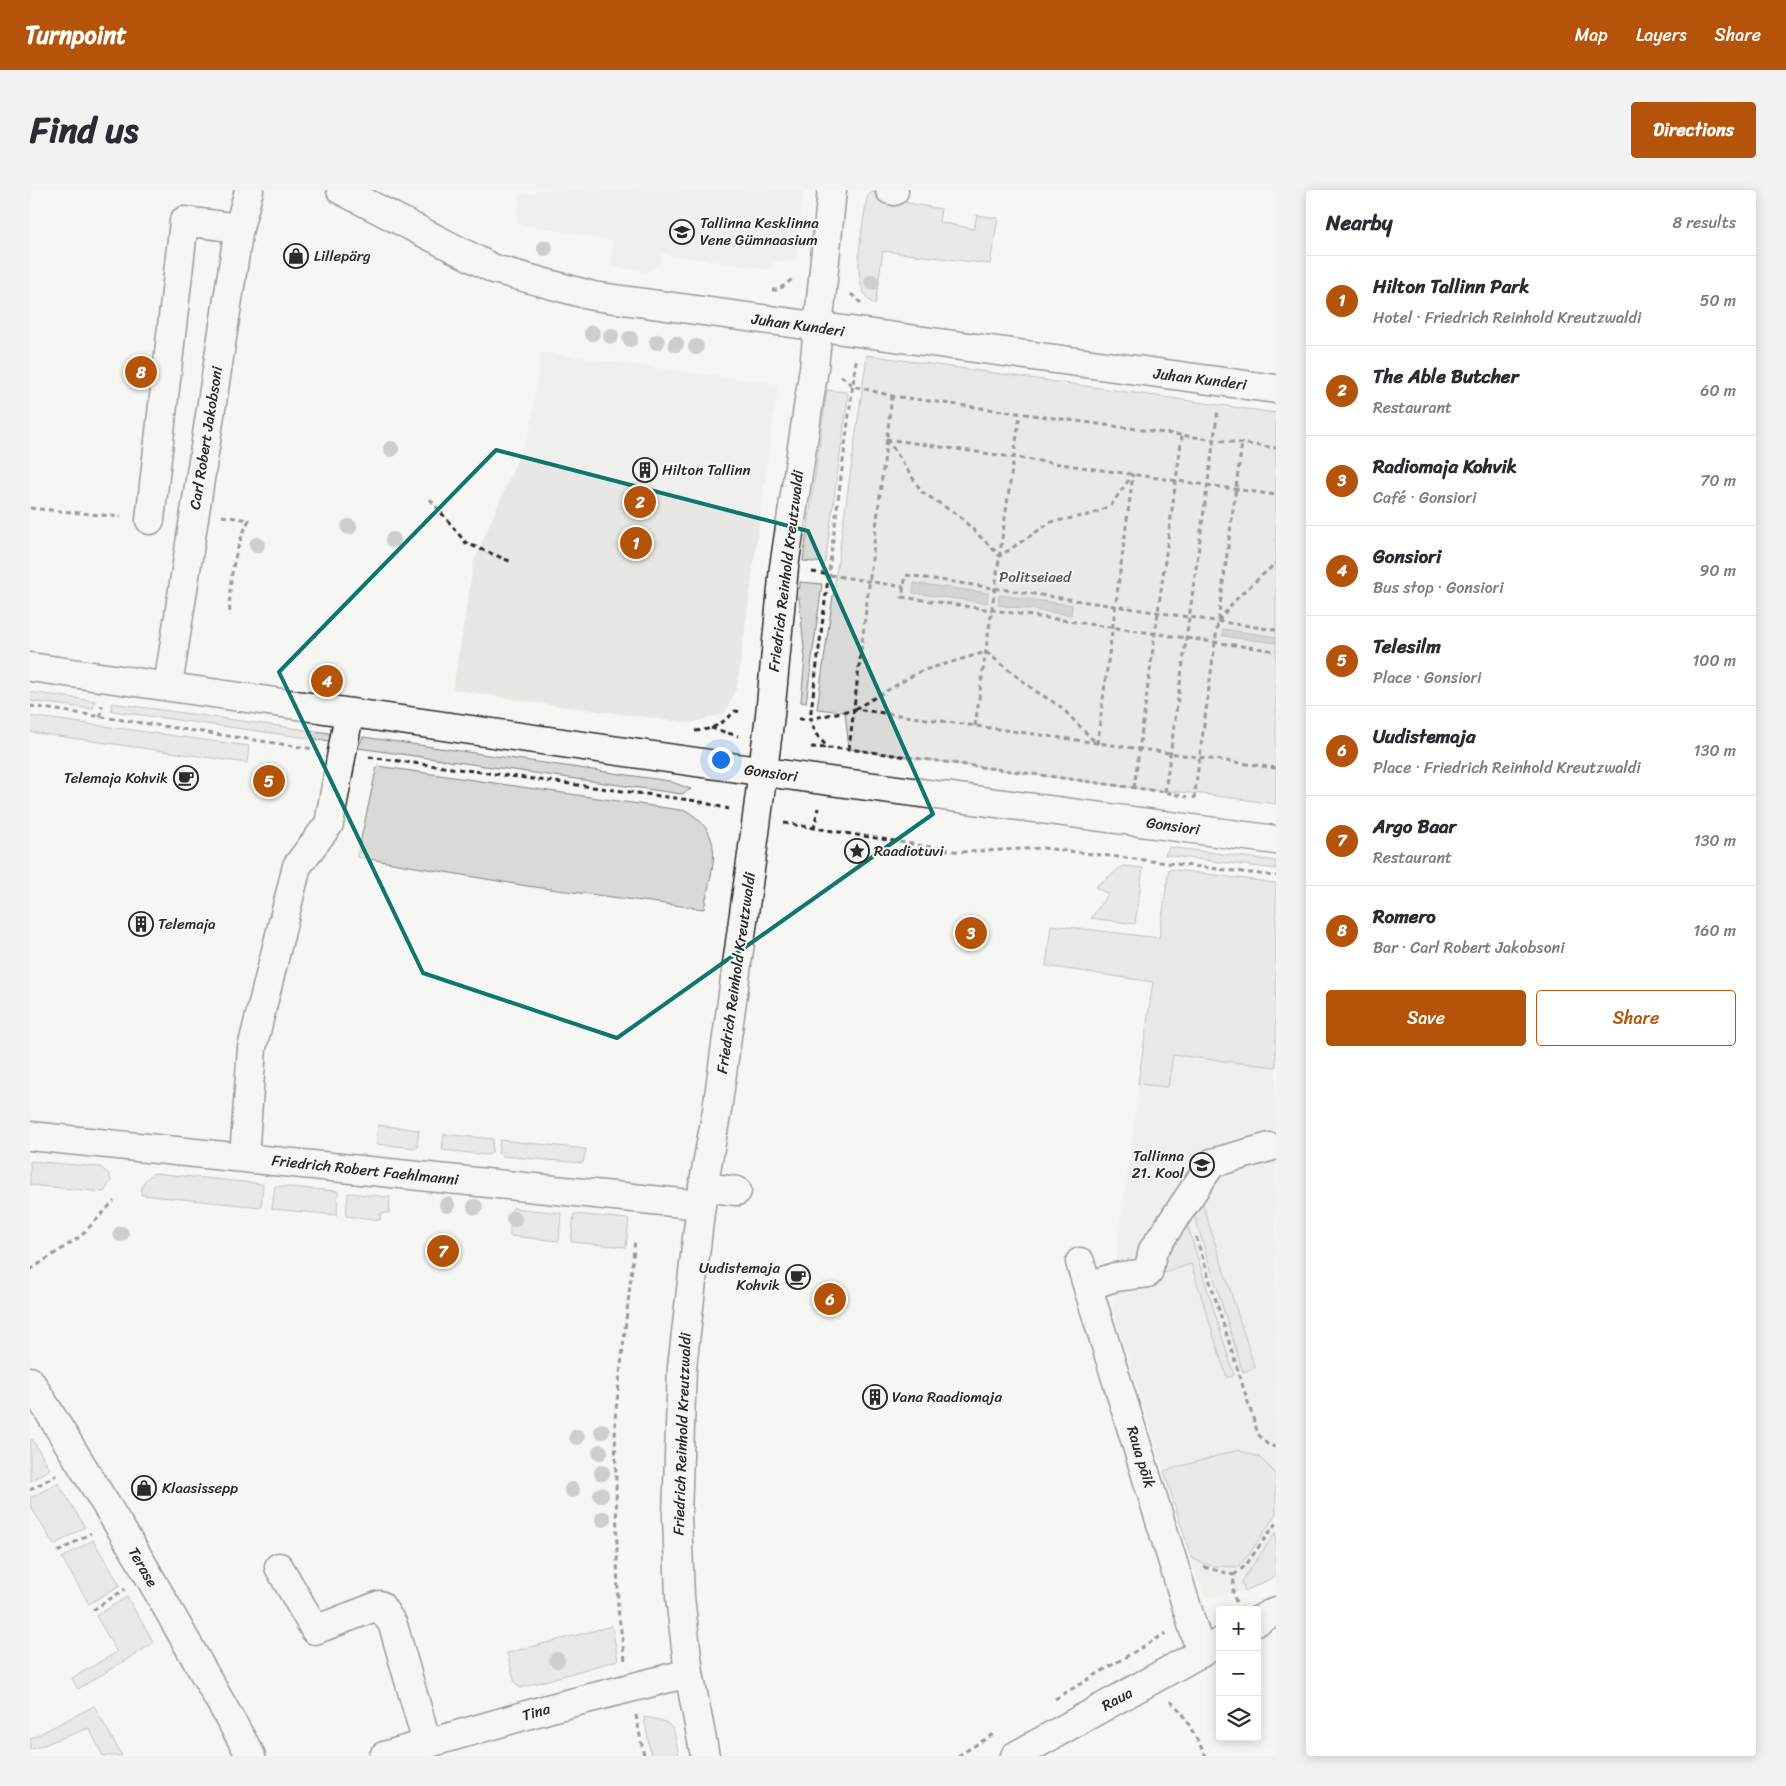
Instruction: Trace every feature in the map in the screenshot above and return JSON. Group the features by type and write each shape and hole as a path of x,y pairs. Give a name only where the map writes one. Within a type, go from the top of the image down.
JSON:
{"street":[{"name":"Carl Robert Jakobsoni","path":"168,686 239,228 249,190"},
{"name":"Juhan Kunderi","path":"341,190 494,269 593,296 1276,389"},
{"name":"Friedrich Reinhold Kreutzwaldi","path":"705,1756 689,1673 680,1598 677,1516 682,1367 702,1196 717,1110 762,772 784,567 814,368 832,190"},
{"path":"150,520 184,221 239,228"},
{"name":"Gonsiori","path":"30,667 762,772 1276,840"},
{"path":"244,1157 252,1048 297,866 328,824 349,714"},
{"name":"Friedrich Robert Faehlmanni","path":"30,1136 244,1157 702,1196 738,1191"},
{"path":"1181,1207 1212,1163 1270,1147"},
{"name":"Raua põik","path":"1181,1207 1153,1250 1148,1273 1115,1277 1084,1274 1210,1648"},
{"name":"Terase","path":"30,1381 140,1560 251,1756"},
{"path":"278,1567 315,1630 380,1605 394,1625 427,1744"},
{"path":"1261,1619 1276,1611"},
{"name":"Raua","path":"1014,1756 1210,1648"},
{"name":"Tina","path":"384,1756 551,1708 689,1673"}],"path":[{"path":"768,290 778,290 792,281 799,273"},
{"path":"856,359 810,719 816,734 825,748 849,749 1165,792 1203,800"},
{"path":"836,372 853,386 892,396 1276,448"},
{"path":"849,749 871,582 892,396"},
{"path":"1165,792 1218,407"},
{"path":"975,726 1020,414"},
{"path":"1134,788 1182,436"},
{"path":"886,439 1276,495"},
{"path":"886,439 922,492 959,516 1000,556"},
{"path":"1194,799 1242,443"},
{"path":"1000,556 1051,522 1093,514 1111,505 1133,474"},
{"path":"1097,745 1133,474"},
{"path":"430,499 466,543 512,562"},
{"path":"30,508 150,520"},
{"path":"195,513 249,520 239,540 234,564 230,616"},
{"path":"1218,622 1240,596 1276,564"},
{"path":"812,572 904,587"},
{"path":"1276,630 906,575 902,598 1276,651"},
{"path":"799,718 810,719 855,709 921,671 986,652"},
{"path":"986,652 1034,690 1061,708 1097,745"},
{"path":"100,717 103,702"},
{"path":"855,709 1097,745 1276,768"},
{"path":"706,731 723,724 735,711"},
{"path":"711,728 726,732"},
{"path":"697,791 697,801 712,805"},
{"path":"814,829 817,811"},
{"path":"791,825 961,852 1043,848 1276,876"},
{"path":"30,1270 81,1236 114,1202"},
{"path":"1181,1207 1188,1215 1258,1434 1268,1445 1276,1447"},
{"path":"634,1240 615,1419 618,1609 644,1756"},
{"path":"30,1490 58,1473"},
{"path":"1236,1602 1234,1576 1245,1566 1276,1523"},
{"path":"58,1552 93,1531"},
{"path":"93,1610 128,1588"},
{"path":"1050,1701 1168,1632"},
{"path":"1168,1698 1182,1712 1206,1756"},
{"path":"958,1756 1000,1731"}],"highlighted area":[{"path":"496,450 808,531 933,814 617,1038 423,973 279,672"}],"shaded area":[{"name":"Tallinna Kesklinna Vene Gümnaasium","path":"536,190 803,190 796,260 773,261 771,270 662,254 660,265 645,272 611,266 613,241 516,223 520,193 535,194"},
{"name":"Hilton Tallinn","path":"541,352 778,384 737,687 725,713 691,723 529,702 453,689 474,561 530,430"},
{"path":"914,583 988,593 987,603 913,593"},
{"path":"999,595 1072,605 1071,615 998,605"},
{"path":"1223,629 1276,637 1276,643 1223,636"},
{"name":"Tallinna 21. Kool","path":"1169,869 1276,883 1276,1576 1251,1590 1213,1597 1205,1597 1202,1591 1113,1311 1117,1246"}],"green space":[{"path":"875,192 875,197 941,209 939,222 974,229 977,215 998,218 990,264 883,251 875,305 866,297 861,285 859,255 867,197 870,193"},
{"name":"Politseiaed","path":"867,355 1276,413 1276,804 1202,794 1134,788 849,749 845,712 817,709"},
{"path":"827,390 847,392 848,398 825,563 803,561"},
{"path":"800,582 822,584 806,703 801,702 805,658 799,597"},
{"path":"30,692 95,701 93,709 30,701"},
{"path":"111,703 329,733 330,741 112,711"},
{"path":"30,716 249,746 247,763 30,732"},
{"path":"363,737 669,781 691,789 682,794 358,748"},
{"path":"377,766 687,811 700,821 708,832 714,854 704,909 527,886 357,857"},
{"path":"1169,847 1276,861 1276,869 1165,855"},
{"path":"1123,866 1143,868 1135,924 1091,918 1108,894 1095,887"},
{"path":"1169,869 1276,883 1276,1067 1173,1055 1168,1087 1138,1084 1153,982 1046,966 1051,925 1159,938"},
{"path":"378,1125 419,1130 417,1148 376,1144"},
{"path":"444,1134 493,1139 492,1152 488,1155 442,1150"},
{"path":"500,1140 586,1149 583,1163 501,1156 498,1153"},
{"path":"30,1161 100,1167 109,1174 111,1181 104,1192 30,1185"},
{"path":"154,1173 263,1184 261,1207 141,1195 144,1182"},
{"path":"275,1186 338,1191 337,1215 272,1209"},
{"path":"348,1193 390,1197 389,1213 381,1213 380,1220 346,1216"},
{"path":"1201,1199 1255,1368 1243,1372 1193,1211"},
{"path":"513,1208 561,1213 559,1241 510,1236 510,1211"},
{"path":"574,1214 629,1219 626,1247 571,1242"},
{"path":"1186,1221 1234,1375 1227,1378 1191,1264 1164,1273 1163,1258 1165,1251"},
{"path":"32,1439 50,1469 30,1481 30,1440"},
{"path":"1238,1450 1259,1457 1276,1474 1276,1514 1250,1553 1237,1567 1201,1563 1191,1557 1164,1471"},
{"path":"58,1483 85,1527 54,1545 30,1505 30,1498"},
{"path":"1276,1532 1276,1576 1245,1591 1242,1581"},
{"path":"93,1540 120,1585 89,1604 62,1558"},
{"path":"127,1597 154,1643 78,1689 72,1678 117,1652 96,1616"},
{"path":"612,1626 618,1660 520,1688 515,1683 507,1653"},
{"path":"94,1706 122,1756 103,1756 89,1728 30,1750 30,1739"},
{"path":"644,1717 662,1721 671,1727 676,1738 679,1756 651,1756"}],"place":[{"name":"Tallinna Kesklinna Vene Gümnaasium","path":"682,232"},
{"name":"Lillepärg","path":"296,256"},
{"name":"Romero","path":"141,372"},
{"name":"Hilton Tallinn","path":"645,470"},
{"name":"The Able Butcher","path":"640,502"},
{"name":"Hilton Tallinn Park","path":"636,543"},
{"name":"Gonsiori","path":"327,681"},
{"name":"Telemaja Kohvik","path":"186,778"},
{"name":"Telesilm","path":"269,781"},
{"name":"Raadiotuvi","path":"857,851"},
{"name":"Telemaja","path":"141,924"},
{"name":"Radiomaja Kohvik","path":"971,933"},
{"name":"Tallinna 21. Kool","path":"1202,1165"},
{"name":"Argo Baar","path":"443,1251"},
{"name":"Uudistemaja Kohvik","path":"798,1277"},
{"name":"Uudistemaja","path":"830,1299"},
{"name":"Vana Raadiomaja","path":"875,1397"},
{"name":"Klaasissepp","path":"144,1488"}]}
